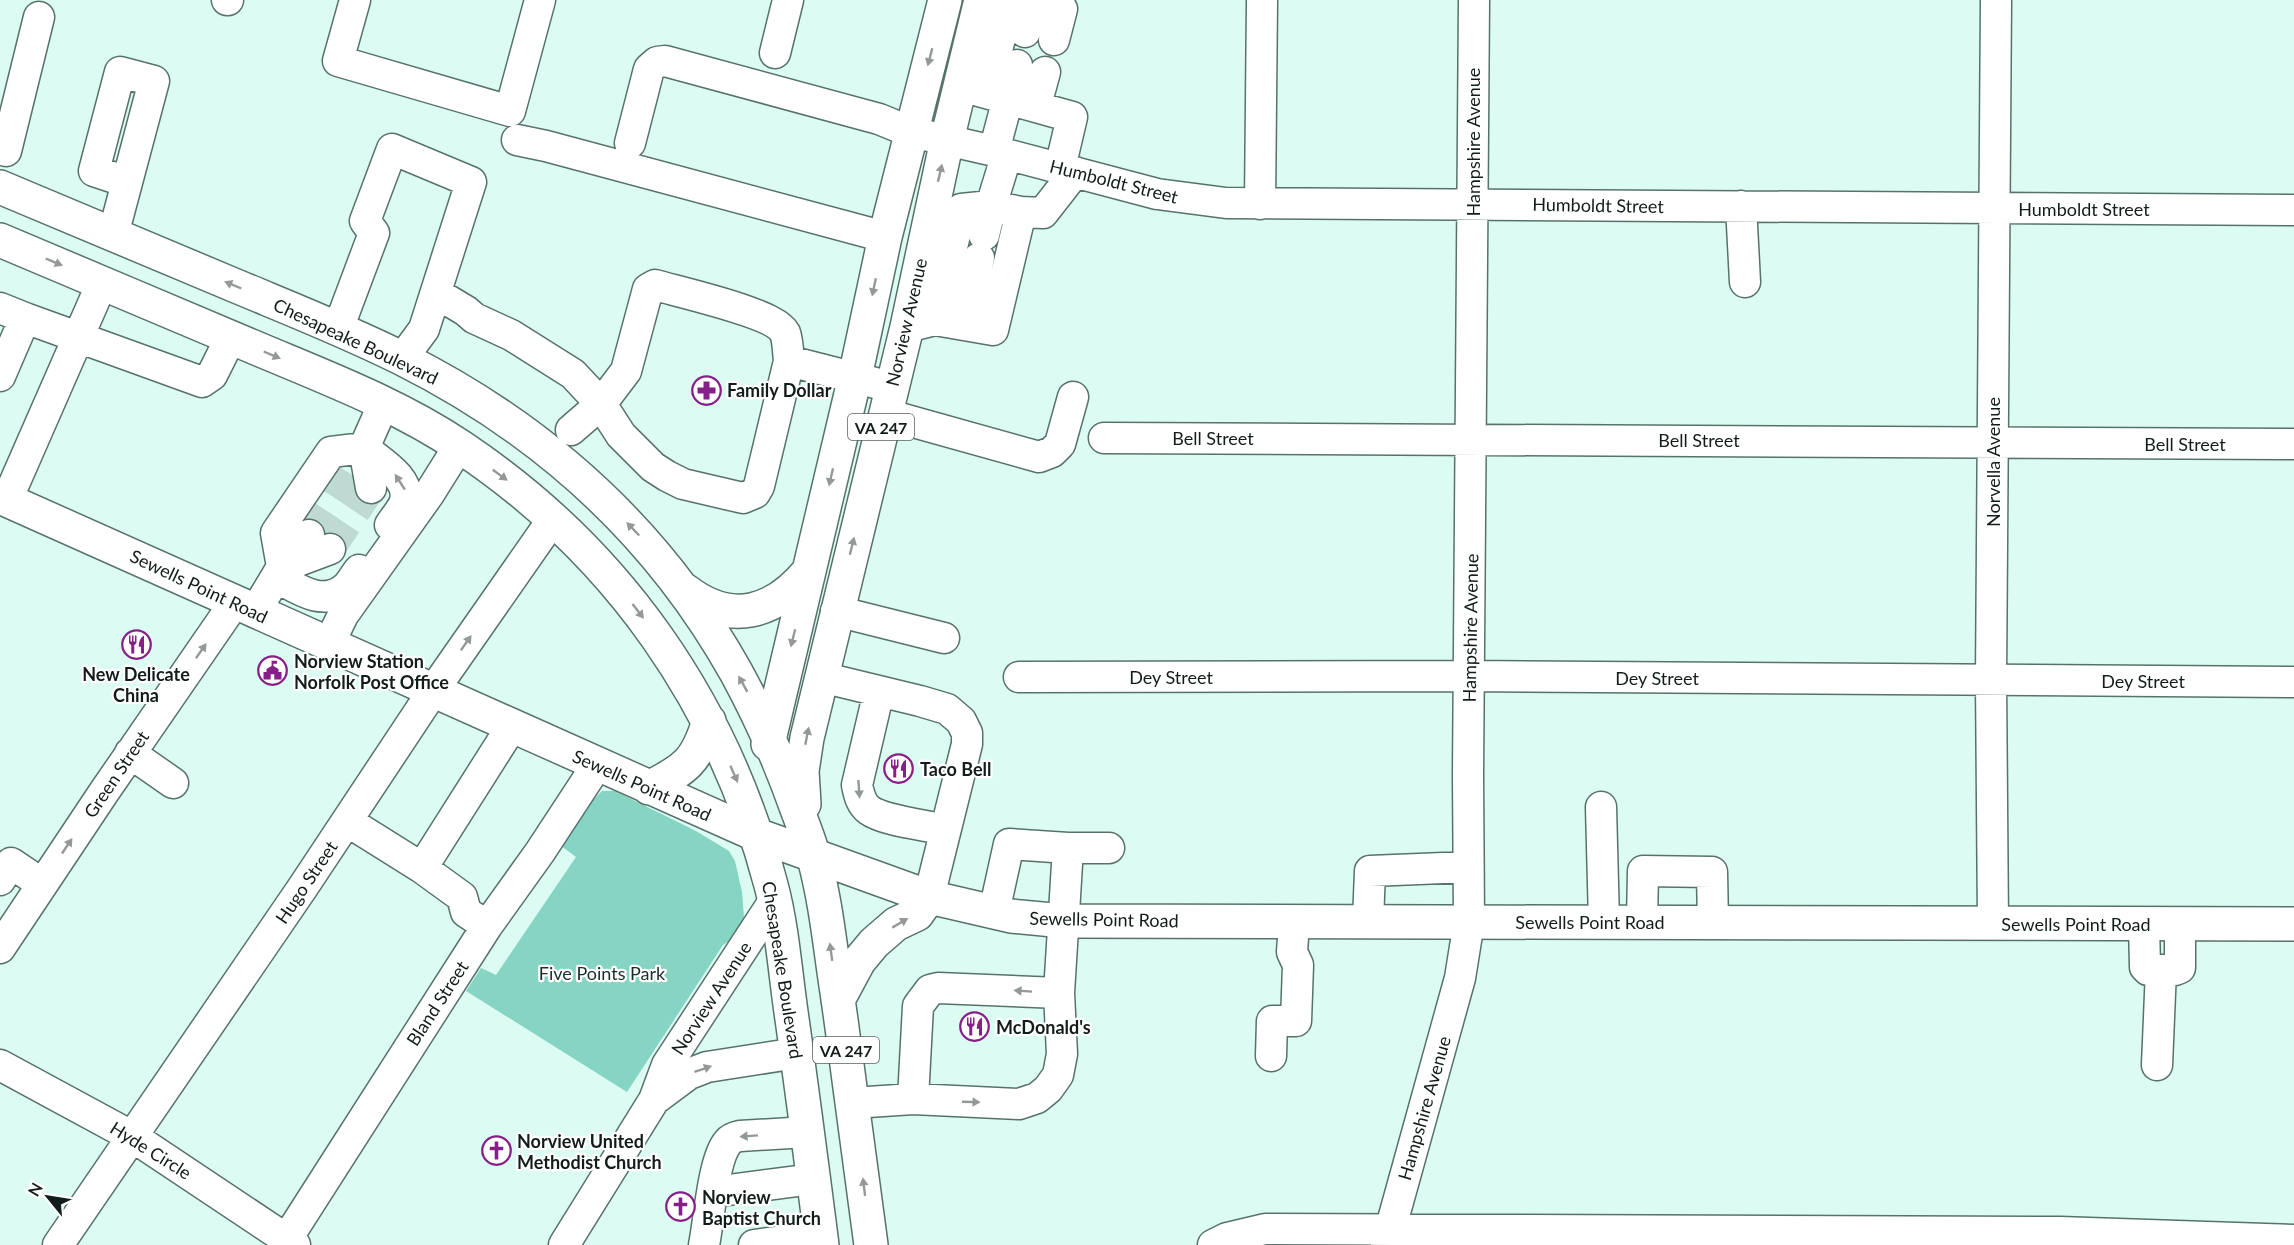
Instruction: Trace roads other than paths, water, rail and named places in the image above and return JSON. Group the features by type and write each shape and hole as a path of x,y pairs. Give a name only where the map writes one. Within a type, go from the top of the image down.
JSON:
{"main road":[{"name":"Norview Avenue","path":"757,835 761,783 769,737 855,377 910,132 945,0"},
{"name":"Norview Avenue","path":"814,856 805,808 802,771 820,677 888,400 921,323 946,208 947,140 961,86 1002,2"},
{"name":"Chesapeake Boulevard","path":"0,187 402,358 465,394 566,464 600,494 647,544 684,590 718,640 769,737 814,856 824,905 838,1000 871,1245"},
{"name":"Chesapeake Boulevard","path":"0,240 384,404 459,446 506,479 553,519 602,567 640,612 681,670 709,721 738,783 757,835 774,901 797,1053 821,1241"},
{"path":"384,404 402,358"},
{"name":"Sewells Point Road","path":"4,499 757,835 929,897 1011,916 1064,921 2294,924"},
{"path":"684,590 706,605 725,611 741,612 763,608 782,598 795,588 809,572"},
{"path":"650,788 681,770 694,758 709,721"},
{"path":"838,1000 859,962 874,943 896,924 917,914 929,897"}],"street":[{"path":"355,0 338,61 510,111 540,0"},
{"path":"775,52 788,0"},
{"path":"1260,204 1262,0"},
{"name":"Hampshire Avenue","path":"1388,1237 1460,978 1469,922 1474,0"},
{"name":"Norvella Avenue","path":"1993,924 1991,680 1996,0"},
{"path":"1002,2 1025,32"},
{"path":"1002,2 1062,9 1054,40"},
{"path":"1002,2 988,81 1012,84 1039,94 1045,72"},
{"path":"2,155 39,17"},
{"name":"Humboldt Street","path":"630,143 649,69 665,61 879,119 910,132 1180,198 1226,203 2294,210"},
{"path":"965,325 992,206 1012,84"},
{"path":"946,208 992,206 1021,212 1043,213 1067,170 1072,117 1012,84 961,86"},
{"path":"517,140 885,237"},
{"path":"338,329 374,233 365,221 392,149 471,182 424,329 402,358"},
{"path":"113,235 127,182"},
{"path":"1741,206 1745,282"},
{"path":"921,323 965,325 993,330 1021,212"},
{"path":"4,499 102,283"},
{"path":"436,292 474,318 511,334 573,374 601,404 621,435 653,467 683,484 743,498 755,493 759,486 789,361 785,334 778,325 728,305 656,285 648,289 626,370 601,404 570,430"},
{"path":"0,376 13,313 202,382 212,375 231,337"},
{"path":"424,329 463,324 474,318"},
{"path":"789,361 855,377 888,400 1039,457 1052,452 1060,444 1073,397"},
{"path":"362,470 384,404"},
{"path":"528,436 562,427 570,430"},
{"path":"566,464 573,443 570,430"},
{"name":"Bell Street","path":"1104,438 2294,444"},
{"path":"329,645 344,615 429,494 459,446"},
{"path":"279,572 276,533 331,452 362,470 398,476 406,488 405,502 390,525"},
{"name":"Hugo Street","path":"58,1245 433,691 553,519"},
{"path":"279,572 320,542"},
{"path":"279,572 313,596 329,597 344,589 371,553"},
{"name":"Green Street","path":"1,944 130,753 245,607 279,572"},
{"path":"837,610 944,638"},
{"name":"Dey Street","path":"1019,677 1470,676 2294,682"},
{"path":"820,677 947,710 961,721 967,734 968,744 929,897"},
{"path":"879,691 857,785 860,799 868,810 882,816 945,830"},
{"path":"422,868 512,726"},
{"path":"130,753 173,783"},
{"name":"Bland Street","path":"288,1243 487,926 540,852 597,765"},
{"path":"1601,807 1604,922"},
{"path":"347,821 422,868 462,897 466,912 487,926"},
{"path":"994,912 1009,843 1068,848 1109,848"},
{"path":"853,1103 913,1099 1019,1104 1037,1098 1048,1089 1058,1075 1062,1054 1059,993 1068,848"},
{"path":"0,880 11,863 42,884"},
{"path":"1368,921 1370,871 1468,867"},
{"path":"1642,922 1644,871 1712,872 1713,922"},
{"name":"Norview Avenue","path":"564,1245 654,1100 667,1065 774,901"},
{"path":"1272,1056 1272,1021 1296,1022 1298,964 1292,952 1294,922"},
{"path":"2144,924 2145,967 2148,970 2180,968 2180,924"},
{"path":"2157,1065 2161,970"},
{"path":"913,1099 918,1006 930,990 973,988 1059,993"},
{"name":"Norview Avenue","path":"654,1100 689,1074 707,1067 797,1053"},
{"name":"Hyde Circle","path":"0,1065 133,1137 288,1243"},
{"path":"704,1245 716,1171 726,1144 732,1138 807,1132"},
{"path":"713,1192 813,1179"},
{"path":"1213,1245 1227,1238 1265,1229 1388,1237 2294,1240"},
{"path":"754,1245 821,1241"}],"tunnel":[{"path":"309,535 349,473"},
{"path":"330,549 371,488"}],"place":[{"name":"Family Dollar","path":"706,390"},
{"name":"New Delicate China","path":"136,645"},
{"name":"Norview Station Norfolk Post Office","path":"273,671"},
{"name":"Taco Bell","path":"899,769"},
{"name":"McDonald's","path":"975,1027"},
{"name":"Norview United Methodist Church","path":"496,1151"},
{"name":"Norview Baptist Church","path":"681,1207"}],"park label":[{"name":"Five Points Park","path":"602,973"}]}
